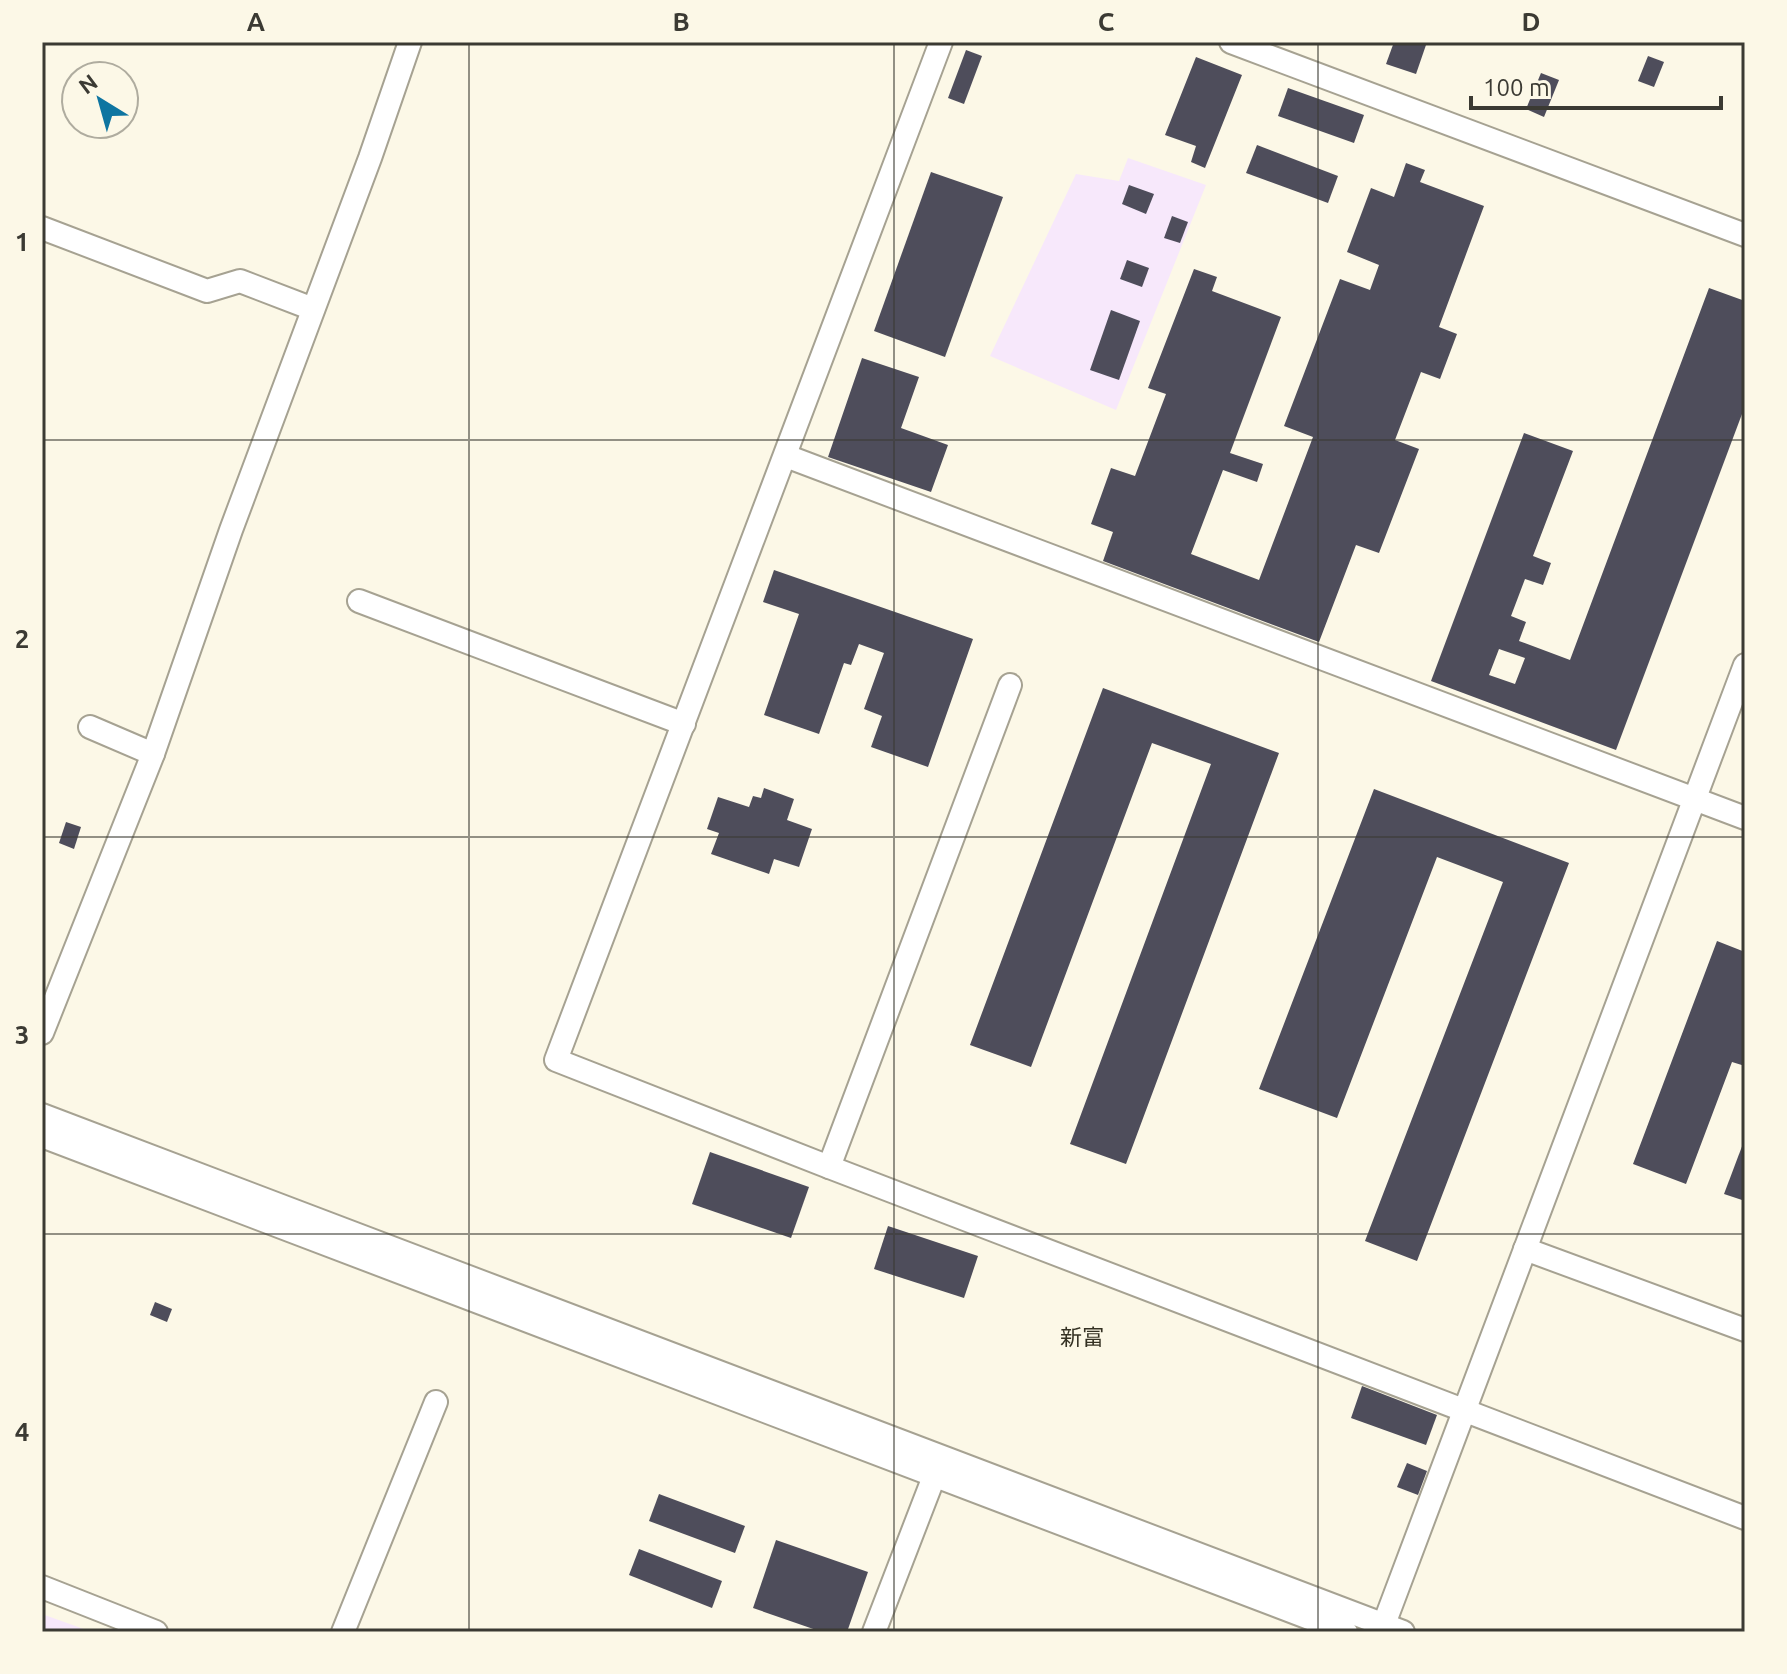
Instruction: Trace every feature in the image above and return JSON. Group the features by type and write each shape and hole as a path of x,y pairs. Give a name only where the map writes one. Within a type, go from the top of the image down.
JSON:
{"street":[{"path":"42,1033 153,754 231,530 410,42"},
{"path":"941,42 556,1060 1745,1518"},
{"path":"1231,42 1745,235"},
{"path":"42,228 207,291 240,281 313,309"},
{"path":"786,456 1745,818"},
{"path":"359,601 684,724"},
{"path":"42,1136 1389,1630 1464,1411 1745,665"},
{"path":"829,1167 1010,685"},
{"path":"90,727 153,754"},
{"path":"42,1115 938,1466 1346,1632"},
{"path":"1525,1249 1745,1330"},
{"path":"343,1632 436,1402"},
{"path":"874,1632 938,1466"},
{"path":"42,1587 156,1632"}],"shaded area":[{"path":"1128,158 1206,185 1116,410 990,356 1076,174 1119,181"},
{"path":"42,1614 92,1632 42,1632"}],"building":[{"path":"1394,42 1427,42 1416,74 1386,64"},
{"path":"966,50 982,56 964,104 948,98"},
{"path":"1648,56 1664,62 1654,87 1638,81"},
{"path":"1196,57 1242,75 1205,168 1191,162 1196,146 1165,135"},
{"path":"1541,73 1559,80 1544,117 1526,109"},
{"path":"1288,88 1364,115 1354,143 1278,116"},
{"path":"1257,145 1338,176 1328,203 1246,173"},
{"path":"1406,163 1425,170 1420,182 1484,206 1439,327 1457,334 1440,379 1421,372 1395,440 1419,449 1379,553 1356,545 1319,642 1103,561 1113,532 1091,524 1111,468 1135,476 1166,394 1148,388 1194,269 1217,277 1212,291 1281,317 1230,453 1263,464 1257,482 1223,470 1191,554 1259,580 1313,437 1284,426 1340,279 1370,290 1379,265 1347,252 1371,188 1394,197"},
{"path":"931,172 1003,197 945,357 874,331"},
{"path":"1129,185 1154,194 1146,214 1122,204"},
{"path":"1172,216 1188,222 1180,243 1164,238"},
{"path":"1127,260 1149,268 1142,287 1120,279"},
{"path":"1709,288 1745,301 1745,406 1616,750 1431,681 1524,433 1573,451 1533,556 1551,563 1543,585 1525,579 1511,616 1526,622 1519,641 1570,660","holes":["1499,649 1525,658 1515,684 1489,675"]},
{"path":"1111,310 1140,321 1119,380 1090,370"},
{"path":"862,358 919,377 901,428 948,445 931,492 828,457"},
{"path":"774,570 973,639 928,767 871,747 882,716 864,709 884,653 859,644 851,665 844,663 819,734 764,715 799,614 763,602"},
{"path":"1103,688 1279,753 1126,1164 1070,1144 1211,764 1152,743 1031,1067 970,1045"},
{"path":"764,788 794,799 787,820 812,829 799,867 774,859 769,874 711,854 719,833 707,829 718,797 749,807 753,796 761,798"},
{"path":"1374,789 1569,863 1417,1261 1365,1241 1503,882 1437,857 1337,1118 1259,1089"},
{"path":"66,822 81,827 74,849 59,843"},
{"path":"1717,941 1745,952 1745,1066 1732,1062 1686,1184 1633,1164"},
{"path":"1745,1142 1745,1201 1724,1194"},
{"path":"710,1152 809,1187 791,1238 692,1204"},
{"path":"888,1226 978,1256 964,1298 874,1269"},
{"path":"155,1302 172,1309 167,1322 150,1315"},
{"path":"1362,1386 1437,1415 1426,1445 1351,1418"},
{"path":"1407,1463 1427,1471 1418,1495 1397,1487"},
{"path":"659,1494 745,1526 735,1553 649,1521"},
{"path":"776,1540 868,1572 847,1632 822,1632 753,1608"},
{"path":"639,1549 722,1581 712,1608 629,1575"}],"district":[{"name":"新富","path":"1082,1336"}]}
